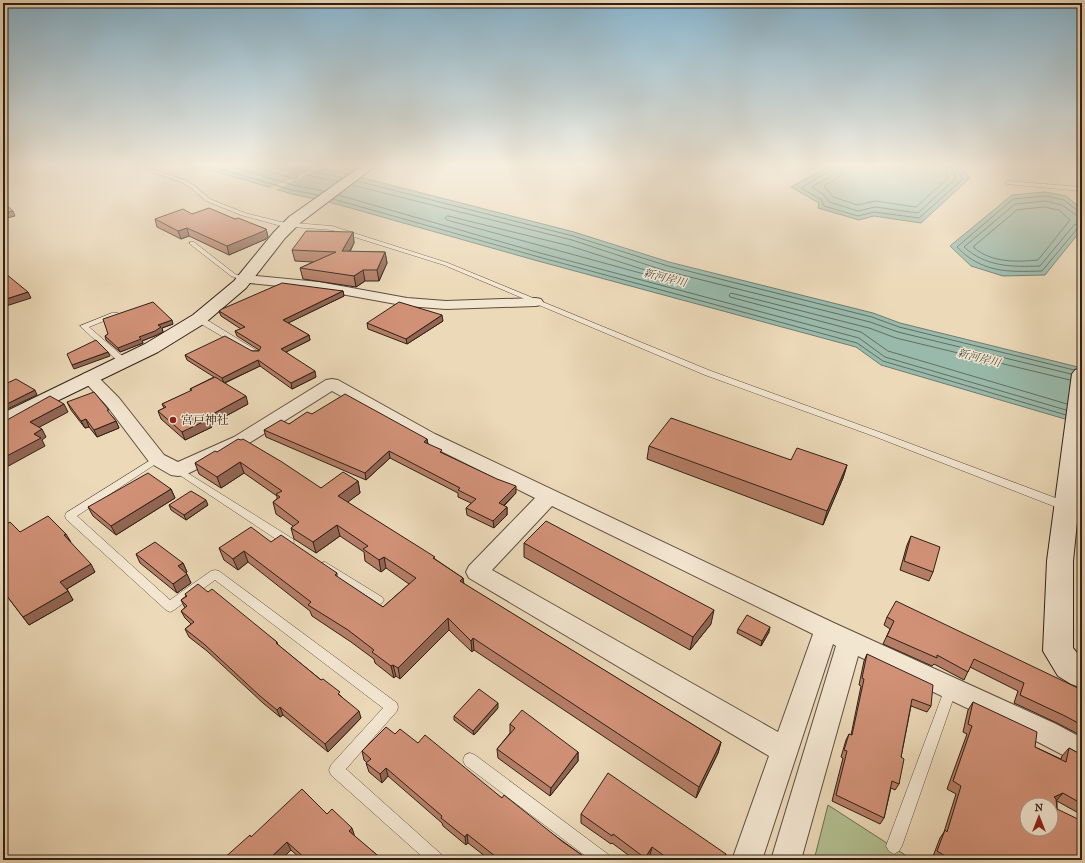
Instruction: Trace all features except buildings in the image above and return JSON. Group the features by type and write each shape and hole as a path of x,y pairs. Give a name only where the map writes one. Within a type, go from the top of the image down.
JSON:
{"street":[{"path":"3,422 31,405 159,345 199,319 228,296 245,278 269,247 297,219 317,204"},
{"path":"245,278 319,286 407,302 446,304 536,302"},
{"path":"1082,374 1060,561 1058,651 1069,667 1082,674"},
{"path":"89,377 113,402 157,459 178,470 246,444 332,384 429,438 826,630 1047,733 1082,752"},
{"path":"549,496 477,572 785,751"},
{"path":"747,860 826,630"},
{"path":"786,860 850,641"}],"lane":[{"path":"217,204 268,221 297,219 332,228 446,264 708,373 1066,503"},
{"path":"192,243 233,275 245,278"},
{"path":"115,315 84,326 124,362"},
{"path":"199,319 257,354"},
{"path":"157,459 70,516 170,607 215,574 392,707 336,770 436,860"},
{"path":"178,470 298,548"},
{"path":"318,561 378,600"},
{"path":"894,846 951,688"},
{"path":"470,760 604,860"}],"green space":[{"path":"828,805 913,860 814,860"}],"water":[{"name":"新河岸川","path":"337,204 466,204 574,232 669,262 873,313 900,323 1082,368 1082,424 881,365 856,347 538,261"},
{"path":"819,204 941,204 921,223 874,216 859,220 818,208"},
{"path":"1001,204 1076,204 1082,209 1082,229 1045,275 1003,276 971,266 950,246"}],"place":[{"name":"宮戸神社","path":"173,420"}]}
